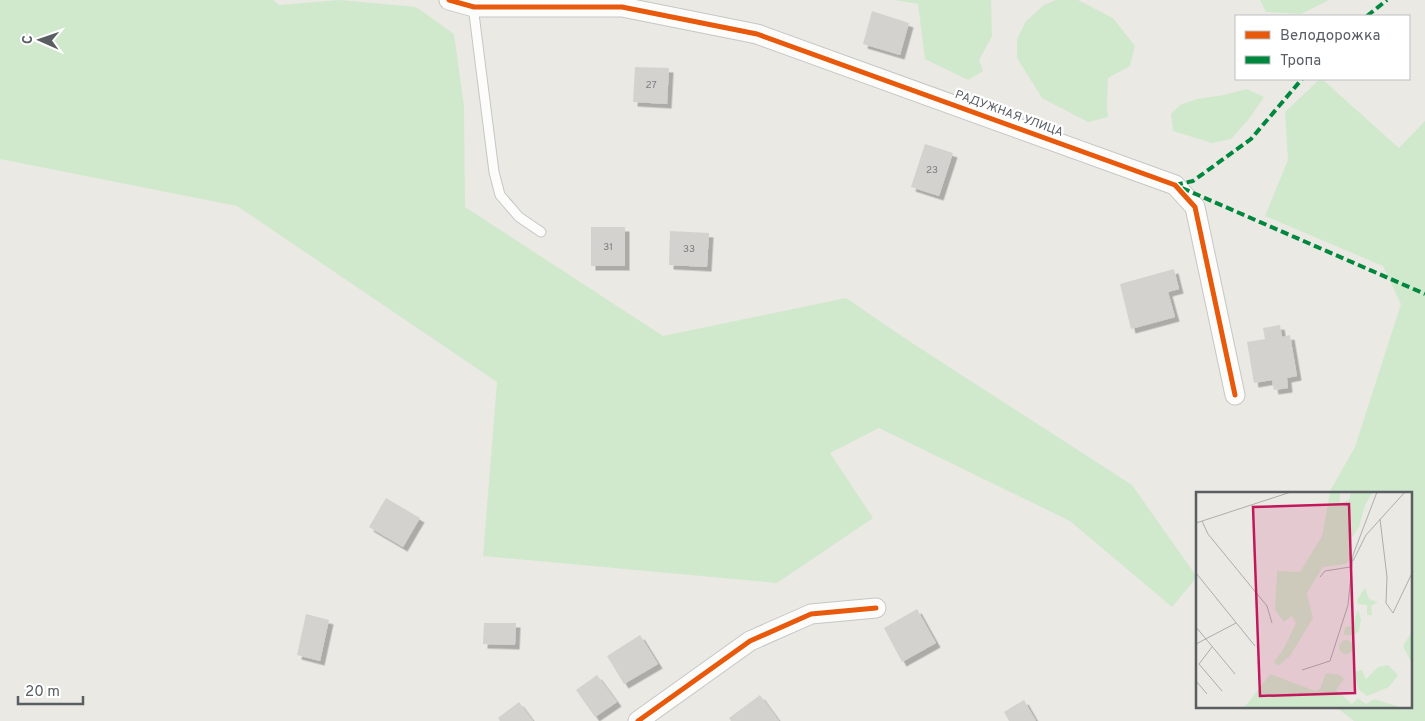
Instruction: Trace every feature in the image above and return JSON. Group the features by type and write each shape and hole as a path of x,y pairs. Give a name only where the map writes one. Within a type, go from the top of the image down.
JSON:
{"street":[{"name":"РАДУЖНАЯ УЛИЦА","path":"449,0 468,3 622,7 757,34 1175,185 1195,207 1234,395"},
{"path":"638,721 750,641 812,614 876,608"}],"lane":[{"path":"468,3 494,172 500,195 519,217 541,232"}],"green space":[{"path":"0,0 273,0 279,5 339,0 416,7 454,34 464,106 465,207 663,336 846,298 909,341 1132,485 1196,578 1172,607 1070,521 879,428 830,453 873,518 777,583 483,556 497,382 237,206 0,159"},
{"path":"895,0 991,0 992,36 979,60 983,71 968,80 925,59 918,4"},
{"path":"1056,0 1078,0 1113,18 1135,46 1130,66 1108,78 1108,117 1088,122 1042,98 1017,58 1017,39 1026,21 1044,5"},
{"path":"1260,0 1329,0 1301,14 1266,12"},
{"path":"1319,80 1323,80 1399,148 1425,121 1425,721 1354,721 1337,708 1412,708 1412,492 1330,492 1355,447 1401,304 1383,266 1265,216 1288,160 1285,112"},
{"path":"1247,89 1264,97 1249,119 1231,139 1212,143 1173,131 1171,114 1180,105 1197,99"}],"building":[{"path":"872,11 909,23 900,55 863,44"},
{"path":"635,67 669,68 667,104 633,102"},
{"path":"925,144 953,153 939,196 911,187"},
{"path":"591,227 625,227 625,266 591,266"},
{"path":"670,231 709,233 707,267 669,265"},
{"path":"1174,269 1179,289 1168,292 1175,317 1131,329 1120,284"},
{"path":"1280,325 1282,337 1290,335 1297,376 1287,378 1288,388 1274,390 1272,380 1254,383 1247,342 1265,339 1263,328"},
{"path":"386,498 420,518 403,547 369,527"},
{"path":"917,609 936,643 902,662 884,628"},
{"path":"306,614 329,620 320,661 297,655"},
{"path":"484,623 516,623 515,645 483,644"},
{"path":"640,635 658,664 624,684 607,656"},
{"path":"597,675 617,702 595,717 576,690"},
{"path":"760,695 779,721 731,721 729,718"},
{"path":"1024,700 1036,721 1009,721 1004,712"},
{"path":"519,702 533,721 500,721 498,718"}],"marked path":[{"path":"1368,15 1387,0"},
{"path":"1175,185 1193,181 1251,139 1301,80"},
{"path":"1182,188 1425,294"}],"cycle path":[{"path":"449,0 474,7 622,7 757,34 1175,185 1195,207 1235,395"},
{"path":"638,721 750,641 811,614 876,608"}]}
